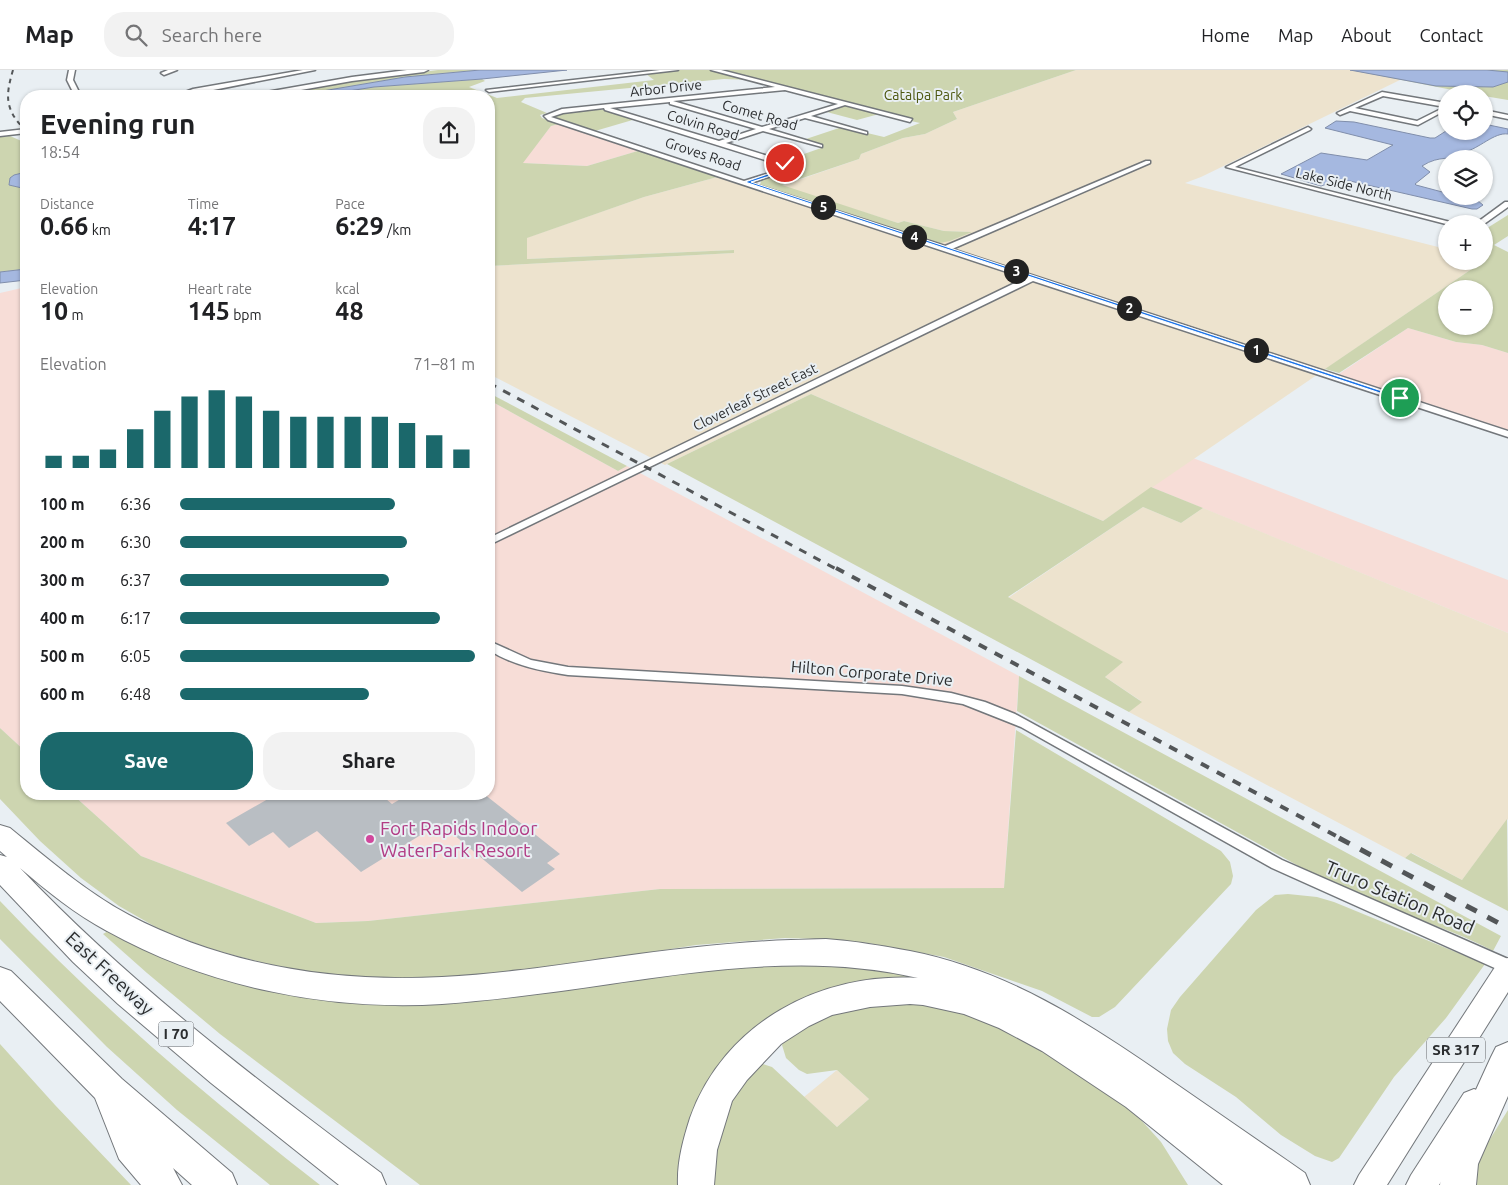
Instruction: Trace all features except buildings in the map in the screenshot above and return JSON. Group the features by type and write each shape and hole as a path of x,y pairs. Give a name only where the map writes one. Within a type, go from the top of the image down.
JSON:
{"highway":[{"path":"0,835 95,908 117,923 158,943 196,958 246,972 322,988 410,991 483,988 735,954 826,952 916,964 1005,994 1065,1028 1110,1056 1292,1185"},
{"name":"East Freeway","path":"0,866 80,947 136,999 269,1110 368,1185"},
{"path":"0,980 110,1090 219,1185"},
{"path":"696,1185 695,1177 703,1134 719,1091 744,1060 774,1030 811,1009 850,996 884,992 922,992 959,1000 993,1011 1044,1035 1135,1094 1251,1185"},
{"path":"1458,1185 1460,1164 1508,1057"},
{"path":"110,1090 132,1147 164,1185"}],"main road":[{"name":"SR 317","path":"1370,1185 1508,968"},
{"name":"SR 317","path":"1422,1185 1508,1048"}],"street":[{"path":"72,70 70,80 75,90"},
{"path":"164,73 174,70"},
{"path":"199,90 312,70"},
{"path":"289,90 352,79 424,70"},
{"path":"489,90 675,70"},
{"path":"714,70 910,120"},
{"name":"Arbor Drive","path":"549,114 786,88"},
{"path":"1340,113 1386,94 1438,104"},
{"name":"Comet Road","path":"664,100 820,146"},
{"path":"719,143 844,104"},
{"name":"Colvin Road","path":"605,107 788,165 784,170 747,182"},
{"path":"1350,109 1418,123 1438,111"},
{"name":"Groves Road","path":"549,114 547,116 550,119 747,182 1508,434"},
{"path":"1493,114 1508,117"},
{"path":"805,116 865,133"},
{"name":"Lake Side North","path":"1308,129 1229,167 1438,220"},
{"path":"0,134 20,132"},
{"path":"947,248 1148,162"},
{"path":"1492,215 1508,204"},
{"name":"Cloverleaf Street East","path":"495,539 1034,277"},
{"name":"Hilton Corporate Drive","path":"495,649 526,662 568,671 932,692 967,699 996,709 1026,724 1277,864"},
{"name":"Truro Station Road","path":"1277,864 1314,883 1427,929 1508,968"}],"shaded area":[{"path":"1076,70 1350,70 1402,79 1201,177 1185,183 1438,247 1438,270 1470,270 1456,280 1438,280 1438,292 1103,521 811,394 665,465 495,377 495,266 734,253 734,250 527,259 526,238 644,197 721,176 760,185 950,241 970,232 944,231 904,221 898,223 781,186 859,159 861,154 903,138 925,134 957,119 953,112"},
{"path":"559,124 641,150 587,166 522,163 551,126"},
{"path":"20,288 20,746 0,728 0,293"},
{"path":"1408,328 1456,342 1482,345 1508,353 1508,436 1333,378"},
{"path":"495,403 618,471 627,466 1019,676 1004,888 660,889 368,921 316,923 141,856 79,800 495,800"},
{"path":"1193,458 1508,580 1508,633 1151,487"},
{"path":"1143,507 1181,523 1203,508 1508,633 1508,819 1462,880 1412,853 1405,858 1129,712 1141,701 1105,677 1122,662 1008,598"},
{"path":"837,1070 869,1099 837,1127 804,1097"}],"green space":[{"path":"438,70 480,70 405,77 328,90 299,90"},
{"name":"Catalpa Park","path":"677,70 1076,70 953,112 957,119 925,134 903,138 861,154 859,159 782,185 898,223 904,221 944,231 972,232 940,243 760,185 761,181 792,167 784,161 824,147 803,140 842,127 884,137 920,123 879,114 857,120 823,111 843,105 750,80 724,79 525,98 521,102 547,113 540,115 542,118 559,124 551,126 523,163 587,166 641,150 721,176 644,197 527,238 527,259 734,250 734,253 495,266 495,97 654,80 646,74"},
{"path":"1350,70 1508,70 1508,100 1493,98 1493,85 1438,85 1438,87"},
{"path":"482,79 485,81 469,87 477,90 355,90"},
{"path":"593,109 604,110 636,119 595,131 555,118 554,115"},
{"path":"10,136 20,140 20,174 14,175 10,179 9,185 20,187 20,270 0,272 0,137"},
{"path":"1508,215 1508,236 1494,245 1508,252 1508,353 1482,345 1456,342 1408,328 1339,373 1325,369 1438,292 1438,335 1493,335 1493,280 1456,280 1470,270 1493,270 1493,224"},
{"path":"811,394 1103,521 1151,487 1203,508 1181,523 1143,507 1008,597 1123,662 1105,677 1142,702 1129,712 667,464"},
{"path":"495,396 627,466 618,471 495,403"},
{"path":"1019,676 1501,936 1493,951 1474,941 1335,886 1017,711"},
{"path":"0,728 20,746 20,800 79,800 141,856 316,923 368,921 660,889 1004,888 1016,730 1221,851 1230,862 1233,876 1231,884 1115,1007 1099,1017 1092,1017 1042,991 944,957 868,943 818,939 785,938 696,945 590,962 437,981 329,976 264,963 211,949 161,930 119,906 81,878 40,841 0,799"},
{"path":"1507,819 1508,911 1405,858 1411,853 1462,880"},
{"path":"1288,894 1317,897 1334,902 1485,964 1446,1018 1394,1077 1339,1158 1332,1162 1315,1156 1281,1135 1236,1097 1185,1064 1173,1053 1168,1041 1167,1029 1171,1010 1180,997 1256,910 1275,895"},
{"path":"0,901 115,1014 195,1084 320,1185 270,1185 177,1110 107,1047 0,939"},
{"path":"110,930 166,958 215,977 317,998 805,959 922,976 949,991 773,1022 685,1185 420,1185 220,1034 103,934"},
{"path":"901,1003 945,1008 976,1016 1016,1032 1113,1095 1142,1121 1161,1142 1188,1185 709,1185 727,1104 757,1062 772,1067 837,1127 869,1099 837,1070 807,1074 799,1070 786,1058 782,1045 785,1037 818,1019 846,1009"},
{"path":"0,1044 55,1105 131,1185 0,1185"},
{"path":"1508,1110 1508,1185 1472,1185 1479,1157"}],"water":[{"path":"480,70 567,70 355,90 328,90 405,77"},
{"path":"1350,70 1487,70 1508,72 1508,82 1493,87 1493,85 1436,86"},
{"path":"1336,121 1354,122 1430,138 1438,136 1438,140 1489,140 1470,150 1438,150 1438,159 1422,166 1430,172 1415,184 1438,191 1438,201 1350,181 1338,180 1321,186 1281,174 1321,153 1367,160 1393,145 1325,128"},
{"path":"1493,126 1508,129 1508,134 1493,138"},
{"path":"20,174 20,188 9,185 10,178"},
{"path":"1455,205 1483,205 1477,209"},
{"path":"20,270 20,281 0,283 0,272"}],"railway":[{"path":"13,70 8,96 11,110 20,124"},
{"path":"495,386 838,570"},
{"path":"836,568 1342,839"},
{"path":"1339,838 1508,928"}],"place":[{"name":"Fort Rapids Indoor WaterPark Resort","path":"370,839"}],"route":[{"path":"785,163 788,165 784,170 747,182 1400,398"}]}
